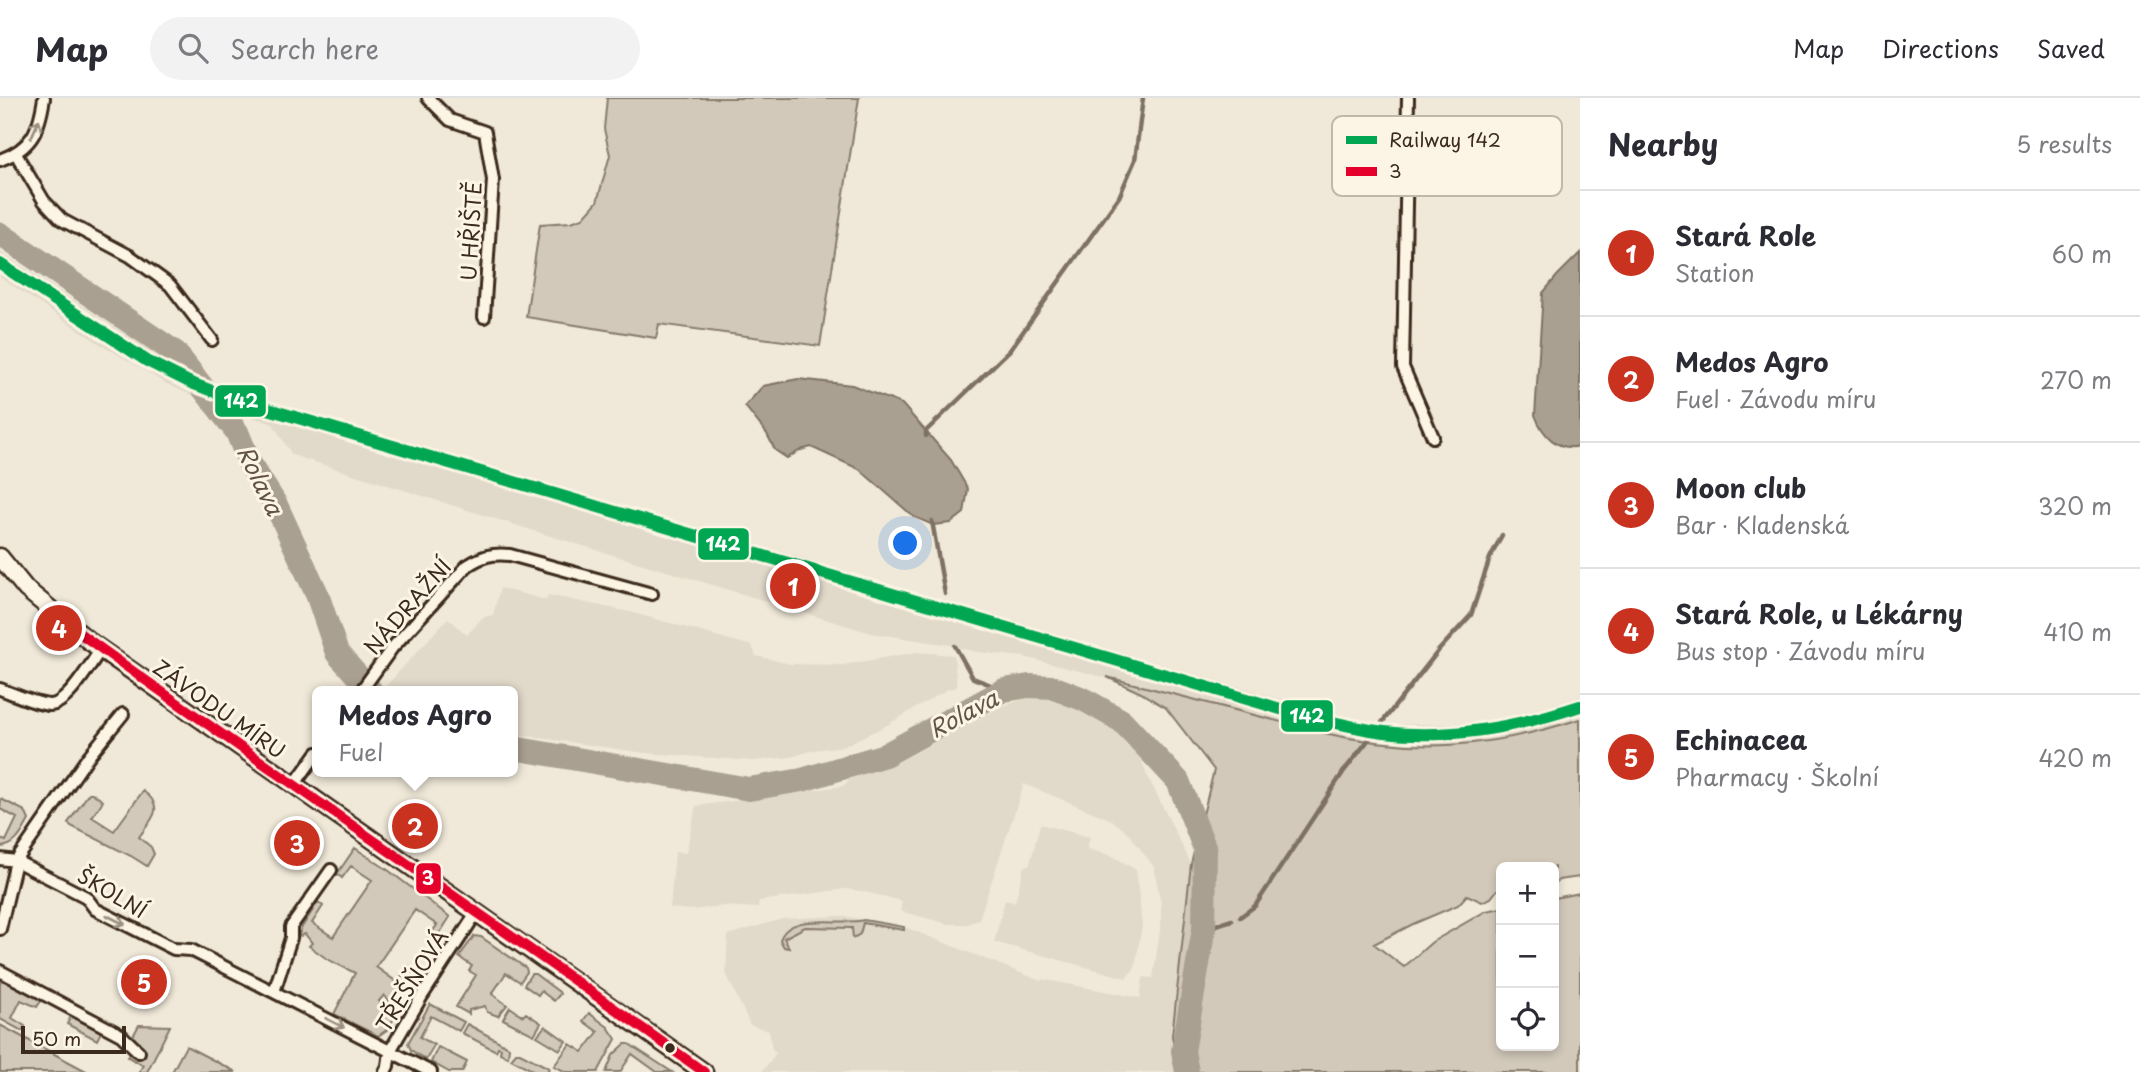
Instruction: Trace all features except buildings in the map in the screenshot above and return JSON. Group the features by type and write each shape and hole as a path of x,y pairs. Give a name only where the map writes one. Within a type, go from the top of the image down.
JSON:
{"main road":[{"name":"ZÁVODU MÍRU","path":"0,557 26,589 101,649 704,1072"}],"street":[{"path":"0,160 16,154 27,145 36,132 44,98"},
{"name":"U HŘIŠTĚ","path":"428,98 450,120 485,132 493,180 484,317"},
{"path":"1408,98 1408,116"},
{"path":"16,154 44,201 62,220 130,256 170,285 212,340"},
{"path":"1406,196 1403,367 1433,437"},
{"name":"NÁDRAŽNÍ","path":"365,686 392,648 467,566 479,558 493,554 510,555 652,594"},
{"path":"0,689 48,705 59,704 67,697 101,649"},
{"path":"0,929 16,861 88,757 123,714"},
{"path":"294,785 312,760"},
{"name":"ŠKOLNÍ","path":"0,859 16,861 86,897 95,909 174,948 191,950 431,1072"},
{"path":"274,992 291,938 291,927 331,870"},
{"name":"TŘEŠŇOVÁ","path":"385,1072 390,1051 477,912"},
{"path":"0,971 121,1035 139,1052"}],"shaded area":[{"path":"607,98 859,98 820,346 659,324 656,338 526,317 540,224 571,222 583,218 597,202 610,155 604,129"},
{"path":"0,252 149,350 208,380 1127,654 1359,720 1392,724 1457,724 1497,720 1580,696 1580,719 1539,732 1500,740 1459,745 1390,745 1324,733 1024,657 977,652 950,645 871,633 292,455 273,424 200,399 165,383 97,342 0,277"},
{"path":"1580,253 1580,446 1572,447 1558,444 1546,435 1535,415 1543,293"},
{"path":"798,379 852,385 902,404 951,460 968,489 964,513 951,523 933,525 914,517 859,469 811,447 787,458 775,450 767,434 745,406 763,386"},
{"path":"500,588 546,600 548,595 630,612 752,646 756,656 790,664 843,665 917,652 954,655 957,687 948,689 887,725 844,746 814,750 791,757 754,761 645,753 518,735 518,686 386,686 448,618 467,635 483,617 493,615"},
{"path":"1107,677 1324,733 1390,744 1453,745 1484,742 1580,719 1580,877 1559,880 1559,862 1496,862 1496,891 1491,898 1482,902 1467,895 1458,905 1374,944 1404,967 1432,942 1486,911 1496,909 1496,1051 1559,1051 1559,897 1580,893 1580,1072 1179,1072 1172,1036 1191,864 1214,770 1166,708"},
{"path":"1035,698 1057,699 1070,703 1102,720 1139,754 1191,864 1172,1036 1180,1072 762,1072 776,1053 772,1049 769,1031 750,1025 726,973 728,935 782,919 840,916 897,924 1041,981 1042,979 1140,998 1143,977 1153,978 1161,923 1161,904 1154,867 1129,834 1112,820 1024,784 979,919 968,924 948,924 900,911 902,901 845,889 759,901 758,908 670,908 675,852 686,853 696,806 843,786 857,772 898,762 1001,707"},
{"path":"143,791 154,802 155,808 152,819 139,837 151,847 154,854 147,866 68,823 89,793 92,793 103,801 92,817 114,831"},
{"path":"1,799 25,811 29,820 14,842 0,847 0,839 6,841 17,818 0,809"},
{"path":"1040,824 1090,837 1087,849 1113,856 1136,870 1142,925 1135,968 1126,978 994,942 1005,900 1015,902 1024,867 1030,864"},
{"path":"355,848 450,917 434,942 428,938 437,925 415,910 376,967 397,982 409,966 416,971 393,1006 384,995 379,1001 397,1013 388,1029 378,1036 334,1014 355,973 309,946 312,943 305,934 298,937 318,902 323,906 312,923 333,937 372,880 351,866 342,878 337,874"},
{"path":"864,920 904,927 904,930 863,923 860,934 853,938 852,928 805,927 784,938 789,948 784,947 780,940 785,931 794,925 816,921"},
{"path":"474,936 481,937 526,968 527,972 520,982 506,973 492,994 507,1005 498,1016 487,1012 485,1006 469,1010 469,1014 456,1007 476,975 469,971 472,966 459,957"},
{"path":"531,974 535,974 559,992 554,1001 541,991 538,995 524,985"},
{"path":"0,981 9,981 43,998 37,1007 21,1000 12,1018 25,1026 22,1031 0,1019"},
{"path":"430,1004 464,1022 459,1031 431,1016 420,1037 434,1045 426,1060 411,1050 408,1043"},
{"path":"510,1007 541,1023 534,1035 503,1019"},
{"path":"589,1013 608,1027 616,1039 598,1072 566,1072 554,1066 570,1044 583,1052 598,1032 583,1021"},
{"path":"72,1014 102,1030 97,1040 67,1024"},
{"path":"467,1024 509,1047 508,1057 500,1053 501,1048 498,1047 496,1051 462,1033"},
{"path":"0,1025 88,1072 0,1072"},
{"path":"139,1025 170,1026 147,1072 139,1072 143,1065 128,1057 132,1049 138,1055 144,1051 133,1036"},
{"path":"545,1026 566,1041 560,1050 537,1036"},
{"path":"625,1044 672,1072 657,1072 632,1054 620,1072 606,1072 613,1055"},
{"path":"186,1046 236,1072 172,1072"},
{"path":"438,1047 467,1062 462,1072 449,1072 431,1062"},
{"path":"516,1053 549,1068 547,1072 536,1072 511,1059"}],"waterway":[{"path":"926,436 926,431 1010,350 1119,197 1135,160 1143,98"},
{"name":"Rolava","path":"0,234 176,353 237,432 250,464 276,505 317,594 337,653 367,686"},
{"path":"932,521 945,594"},
{"path":"1240,917 1255,906 1344,771 1439,650 1471,615 1490,558 1502,535"},
{"path":"955,646 973,678 1004,690"},
{"name":"Rolava","path":"518,749 749,789 802,780 885,755 1004,690 1029,686 1052,687 1083,699 1122,721 1178,781 1205,849 1204,929 1183,1051 1187,1072"},
{"path":"1204,929 1232,920"}],"rail line":[{"name":"142","path":"0,264 147,361 191,383 234,399 1294,713 1372,730 1434,734 1508,726 1580,706"}],"transit line":[{"name":"3","path":"67,624 704,1072"}],"place":[{"name":"Stará Role","path":"793,586"},
{"name":"Stará Role, u Lékárny","path":"59,628"},
{"name":"Medos Agro","path":"415,826"},
{"name":"Moon club","path":"297,843"},
{"name":"Echinacea","path":"144,982"}]}
